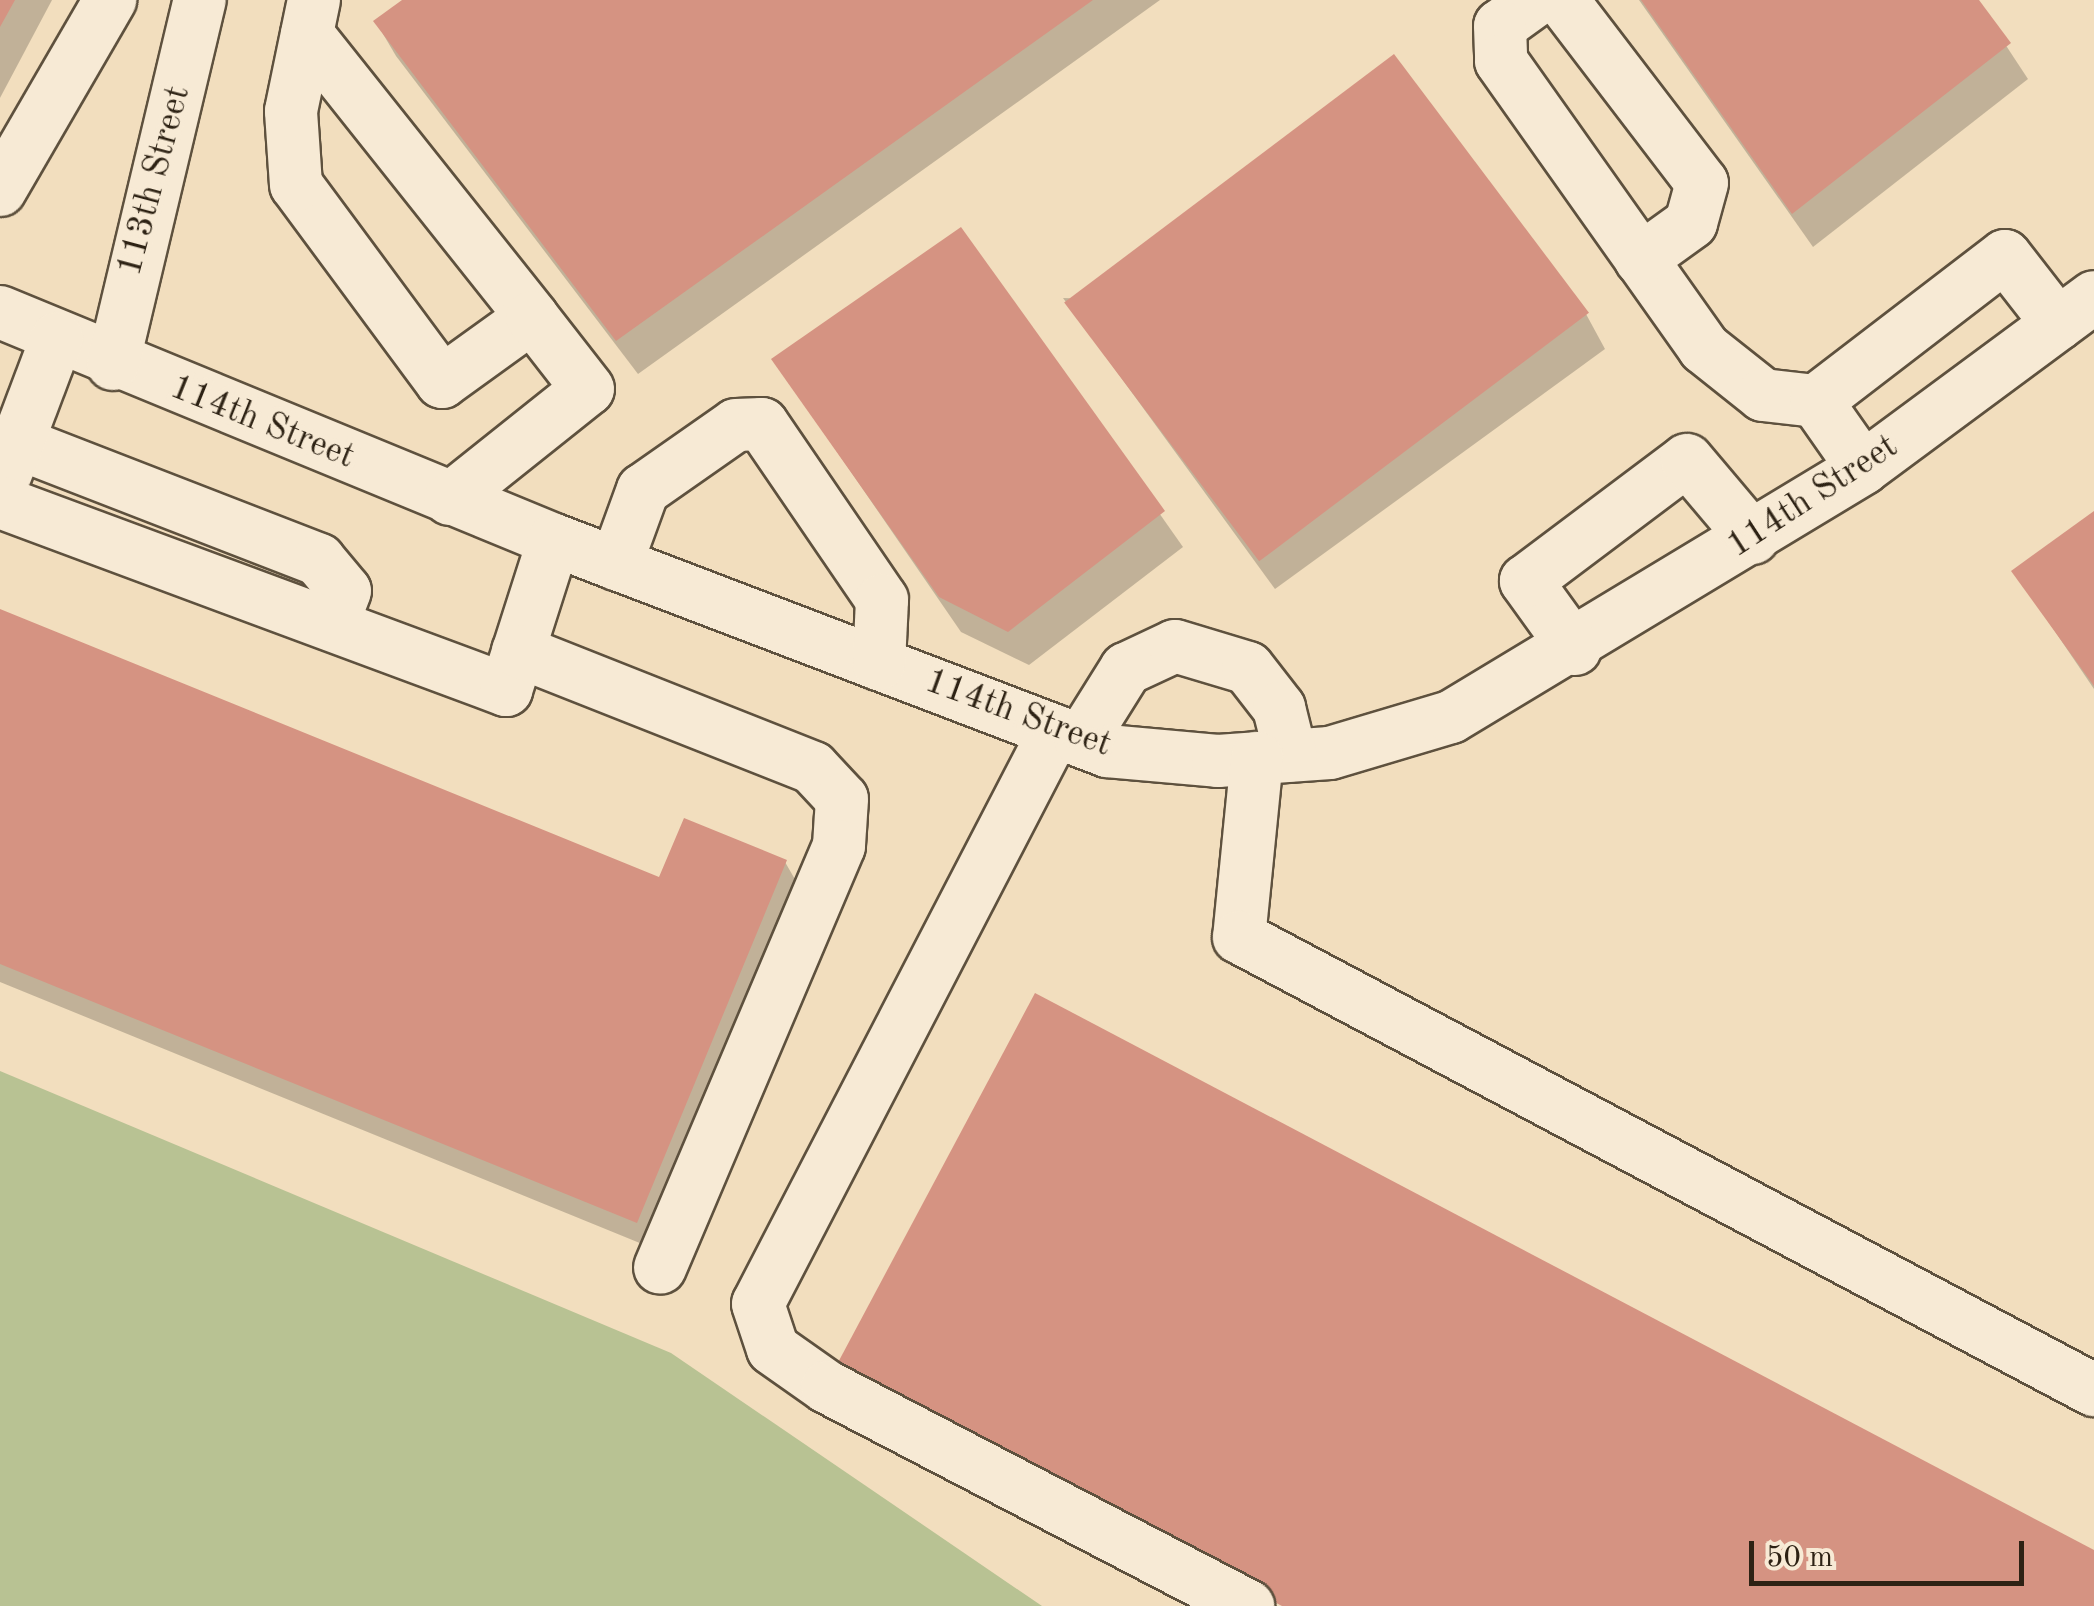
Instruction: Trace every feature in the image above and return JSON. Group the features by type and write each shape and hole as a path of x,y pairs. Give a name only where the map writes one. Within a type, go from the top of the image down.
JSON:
{"street":[{"path":"0,190 110,0"},
{"name":"113th Street","path":"113,364 200,0"},
{"path":"1640,259 1691,223 1702,183 1532,3 1500,26 1501,61 1640,259 1730,374 1790,405 1816,401 2005,256 2076,311"},
{"path":"310,17 291,110 296,185 442,382 532,317"},
{"path":"310,17 588,389 450,499"},
{"name":"114th Street","path":"0,312 113,364 450,499 1068,736 1274,757 1450,717 1576,649 1863,468 2076,311"},
{"path":"57,338 4,480 332,625 506,690 554,540"},
{"path":"1816,401 1863,468"},
{"path":"616,564 643,490 736,424 762,424 882,600 878,664"},
{"path":"1576,649 1526,581 1687,460 1753,538"},
{"path":"1248,1606 827,1387 773,1349 758,1304 1068,736 1126,669 1175,646 1248,668 1279,708 1274,757 1239,937 2094,1390"},
{"path":"518,651 813,768 842,799 839,846 660,1268"}],"green space":[{"path":"0,1071 671,1353 1042,1606 0,1606"}],"building":[{"path":"0,0 15,0 0,27"},
{"path":"402,0 1093,0 616,341 373,21"},
{"path":"1641,0 1979,0 2011,43 1792,214"},
{"path":"1394,54 1589,313 1259,561 1064,303"},
{"path":"961,227 1165,511 1008,632 939,597 771,359"},
{"path":"2094,511 2094,686 2011,571"},
{"path":"0,609 659,877 684,818 787,860 637,1223 0,964"},
{"path":"1035,993 2094,1550 2094,1606 1282,1606 834,1370"}]}
